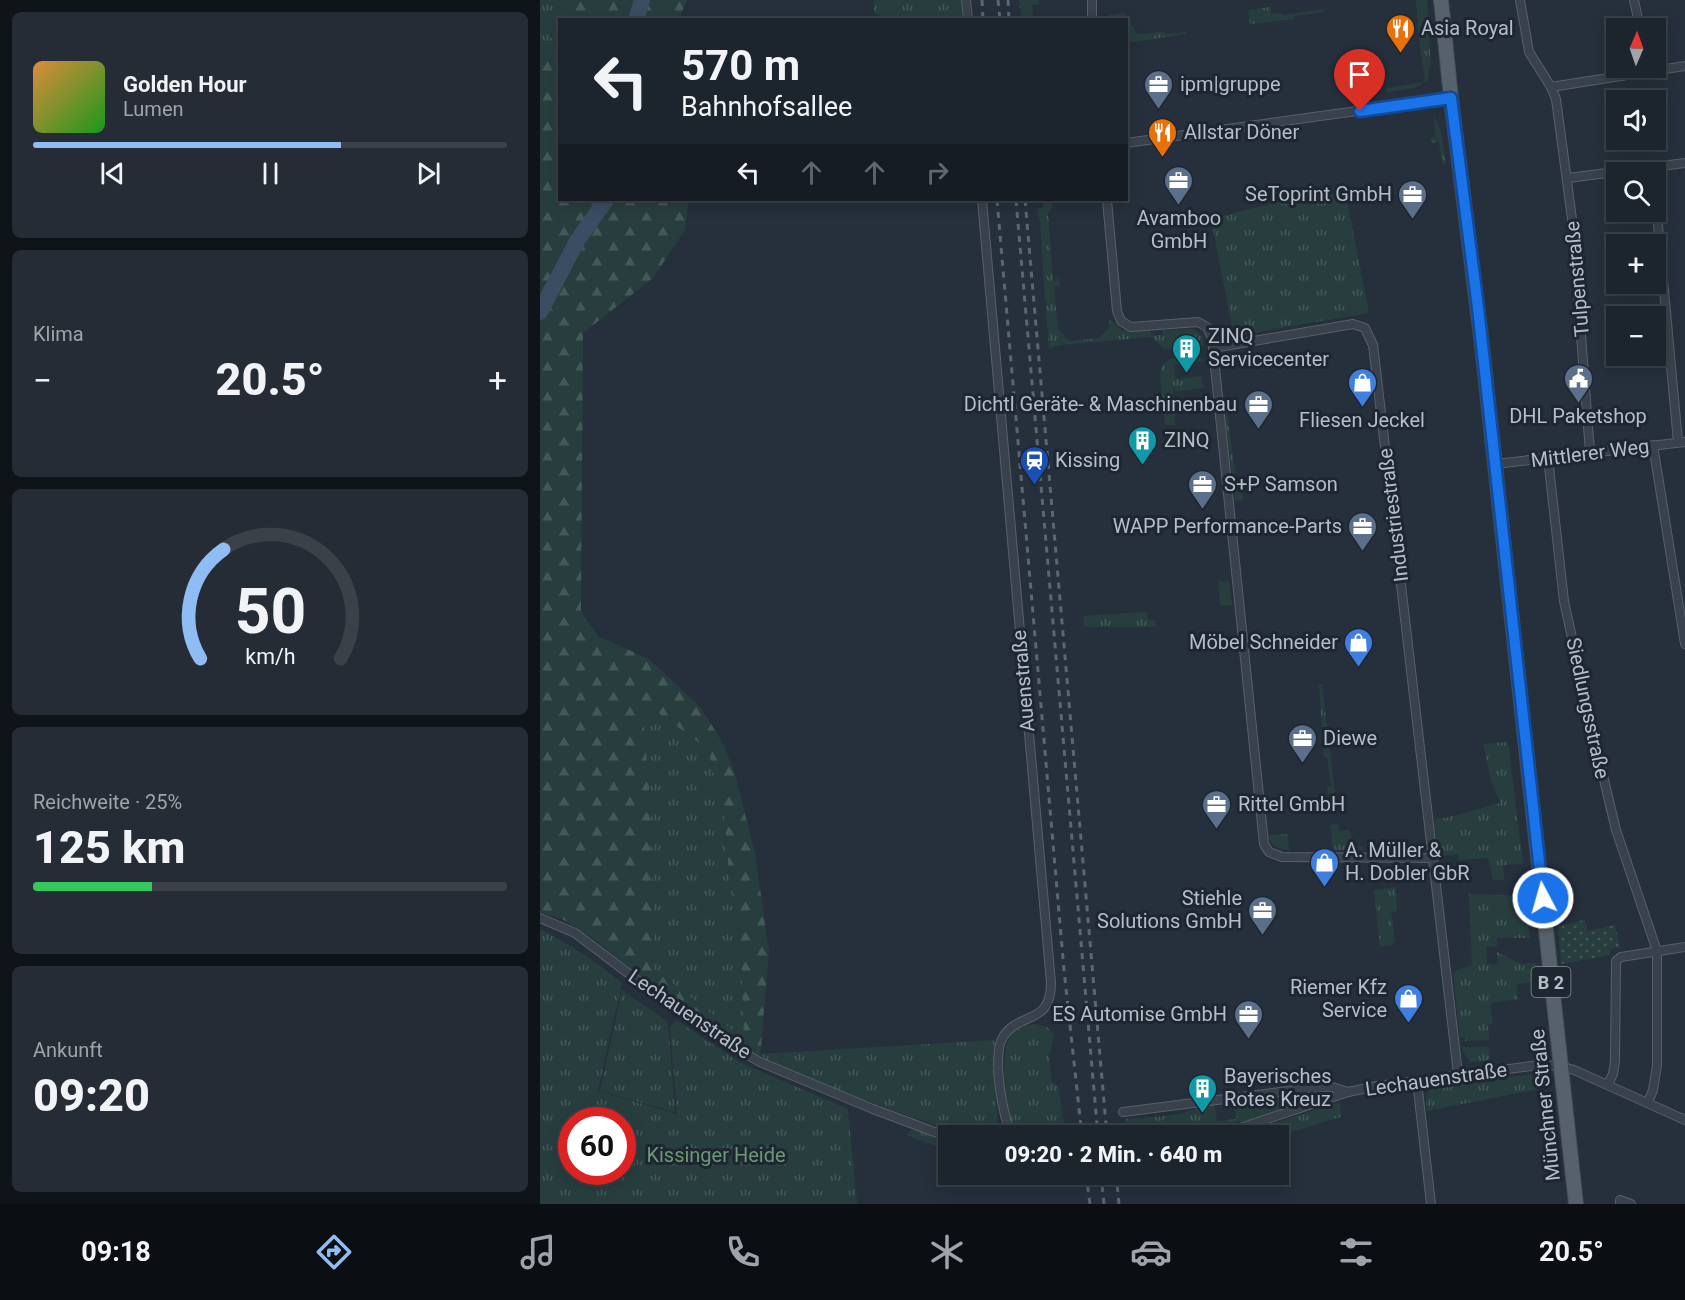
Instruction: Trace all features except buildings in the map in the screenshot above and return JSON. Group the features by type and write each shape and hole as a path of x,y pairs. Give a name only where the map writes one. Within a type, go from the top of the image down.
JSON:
{"main road":[{"name":"Münchner Straße","path":"1441,0 1477,300 1576,1204"}],"street":[{"path":"966,0 968,18"},
{"path":"1092,0 1092,18"},
{"name":"Tulpenstraße","path":"1520,0 1529,52 1556,99 1568,178 1590,452"},
{"path":"1634,0 1638,18"},
{"path":"1666,68 1685,66"},
{"path":"1551,87 1606,77"},
{"path":"1128,143 1451,98"},
{"path":"1666,167 1685,163"},
{"path":"1568,178 1606,174"},
{"name":"Auenstraße","path":"982,201 1051,983 1051,997 1046,1008 1011,1028 1003,1037 999,1049 998,1060 1004,1117 1008,1125"},
{"path":"1107,201 1117,311 1121,321 1131,327 1198,322 1210,332 1264,844 1269,852 1282,857 1434,858"},
{"path":"1658,222 1682,442"},
{"name":"Industriestraße","path":"1213,349 1353,324 1365,328 1370,337 1376,370 1458,1074"},
{"name":"Mittlerer Weg","path":"1495,464 1682,442"},
{"path":"1653,445 1685,644"},
{"name":"Siedlungsstraße","path":"1548,458 1564,601 1590,721 1616,830 1657,951 1657,1065 1653,1090 1648,1102"},
{"name":"Lechauenstraße","path":"540,918 575,933 661,998 730,1045 760,1062 938,1133"},
{"path":"1608,1084 1613,1074 1615,1061 1616,961 1621,957 1685,947"},
{"name":"Lechauenstraße","path":"1251,1125 1348,1092 1458,1074 1539,1065 1560,1066 1592,1076 1685,1120"},
{"path":"1417,1080 1431,1204"},
{"name":"Lechauenstraße","path":"1123,1112 1311,1088 1332,1087 1348,1092"},
{"path":"1620,1204 1620,1200 1631,1204"}],"green space":[{"path":"540,0 560,0 540,78"},
{"path":"560,0 687,0 679,18 558,18 558,201 689,201 685,230 653,278 583,333 581,611 598,636 649,659 701,708 721,740 734,771 755,853 769,952 760,1058 732,1042 666,996 591,937 564,920 540,912 540,78","holes":["642,701 708,749 725,821 729,879 741,952 744,1039 654,969 650,799"]},
{"path":"874,0 961,0 962,18 883,18 874,13"},
{"path":"1019,0 1039,0 1039,4 1032,5 1033,18 1021,18"},
{"path":"1416,0 1427,0 1431,67 1428,80 1425,82 1417,24"},
{"path":"1270,7 1271,14 1282,13 1283,15 1325,10 1294,16 1294,19 1250,24 1248,10"},
{"path":"1124,13 1129,18 1138,34 1186,32 1186,34 1128,43 1128,18 1103,18"},
{"path":"1425,82 1415,88 1387,92 1386,88"},
{"path":"1434,116 1441,131 1446,164 1442,164 1439,142 1431,143 1431,138 1435,137"},
{"path":"1344,185 1369,313 1234,336 1211,219"},
{"path":"1043,203 1052,203 1053,206 1048,213 1053,280 1055,282 1059,277 1060,287 1056,285 1054,287 1058,329 1065,338 1071,341 1099,338 1110,327 1109,318 1122,330 1150,331 1151,335 1163,335 1163,330 1194,329 1202,336 1204,346 1165,349 1151,337 1060,345 1049,348 1040,220 1037,209 1043,208"},
{"path":"1197,356 1205,361 1174,365 1175,379 1201,376 1202,385 1205,388 1177,391 1173,388 1175,425 1165,425 1160,375 1162,365 1169,359"},
{"path":"1227,412 1238,492 1242,492 1243,500 1235,501 1225,413"},
{"path":"1229,581 1232,605 1220,606 1218,582"},
{"path":"1147,612 1148,620 1155,620 1156,627 1084,627 1083,616"},
{"path":"1319,685 1322,685 1335,793 1328,794 1327,787 1331,786 1327,757 1324,757"},
{"path":"642,700 708,749 725,821 729,879 741,953 744,1039 654,969 650,799"},
{"path":"1508,742 1523,864 1503,865 1504,880 1493,880 1488,858 1459,860 1458,854 1439,857 1434,819 1500,803 1491,780 1483,744"},
{"path":"1338,824 1339,831 1350,830 1352,846 1363,847 1363,850 1333,850 1330,825"},
{"path":"1288,834 1289,850 1276,846 1268,835"},
{"path":"1396,887 1397,911 1391,912 1395,941 1391,946 1380,947 1374,890"},
{"path":"1469,894 1524,896 1530,938 1497,938 1497,946 1486,947 1487,964 1498,964 1497,952 1521,964 1536,963 1538,982 1517,984 1518,999 1490,1003 1493,1024 1488,1025 1489,1040 1465,1041 1465,1037 1460,1038 1453,972 1472,965"},
{"path":"1585,920 1587,931 1615,925 1620,948 1610,949 1610,955 1561,964 1558,926"},
{"name":"Kissinger Heide","path":"540,929 582,954 622,983 598,1091 677,1114 670,1028 676,1020 741,1063 848,1109 857,1204 540,1204"},
{"path":"622,990 668,1022 675,1112 600,1091"},
{"path":"1034,1024 1047,1027 1054,1035 1049,1058 1052,1082 1058,1086 1064,1125 1014,1125 1011,1120 1004,1078 1005,1054 1010,1037 1024,1027"},
{"path":"995,1040 993,1066 998,1124 938,1126 840,1091 767,1061 760,1054"},
{"path":"1461,1047 1489,1047 1490,1061 1470,1062"},
{"path":"1535,1074 1542,1077 1545,1082 1544,1088 1427,1111 1427,1093 1435,1085"},
{"path":"1315,1093 1317,1098 1254,1119 1227,1125 1126,1125 1126,1119 1177,1114 1214,1103 1217,1121 1236,1119 1235,1103"},
{"path":"1340,1102 1341,1117 1289,1133 1289,1125 1268,1125"},
{"path":"915,1129 938,1137 938,1147 907,1135"}],"waterway":[{"path":"637,18 642,0"},
{"path":"540,312 577,241 605,201"}],"railway":[{"path":"982,0 983,18"},
{"path":"998,0 1000,18"},
{"path":"1008,0 1009,18"},
{"path":"997,201 1064,970 1081,1125"},
{"path":"1016,201 1097,1125"},
{"path":"1025,201 1106,1125"},
{"path":"1087,1185 1090,1204"},
{"path":"1102,1185 1104,1204"},
{"path":"1117,1185 1119,1204"}],"place":[{"name":"Asia Royal","path":"1400,54"},
{"name":"ipm|gruppe","path":"1159,110"},
{"name":"Allstar Döner","path":"1163,158"},
{"name":"Avamboo GmbH","path":"1179,206"},
{"name":"SeToprint GmbH","path":"1413,220"},
{"name":"ZINQ Servicecenter","path":"1187,374"},
{"name":"DHL Paketshop","path":"1578,404"},
{"name":"Fliesen Jeckel","path":"1362,408"},
{"name":"Dichtl Geräte- & Maschinenbau","path":"1258,430"},
{"name":"ZINQ","path":"1143,466"},
{"name":"Kissing","path":"1034,486"},
{"name":"S+P Samson","path":"1203,510"},
{"name":"WAPP Performance-Parts","path":"1363,552"},
{"name":"Möbel Schneider","path":"1359,668"},
{"name":"Diewe","path":"1302,764"},
{"name":"Rittel GmbH","path":"1217,830"},
{"name":"A. Müller & H. Dobler GbR","path":"1324,888"},
{"name":"Stiehle Solutions GmbH","path":"1263,936"},
{"name":"Riemer Kfz Service","path":"1408,1024"},
{"name":"ES Automise GmbH","path":"1248,1040"},
{"name":"Bayerisches Rotes Kreuz","path":"1203,1114"}],"route":[{"path":"1360,111 1451,98 1478,308 1543,898"}]}
